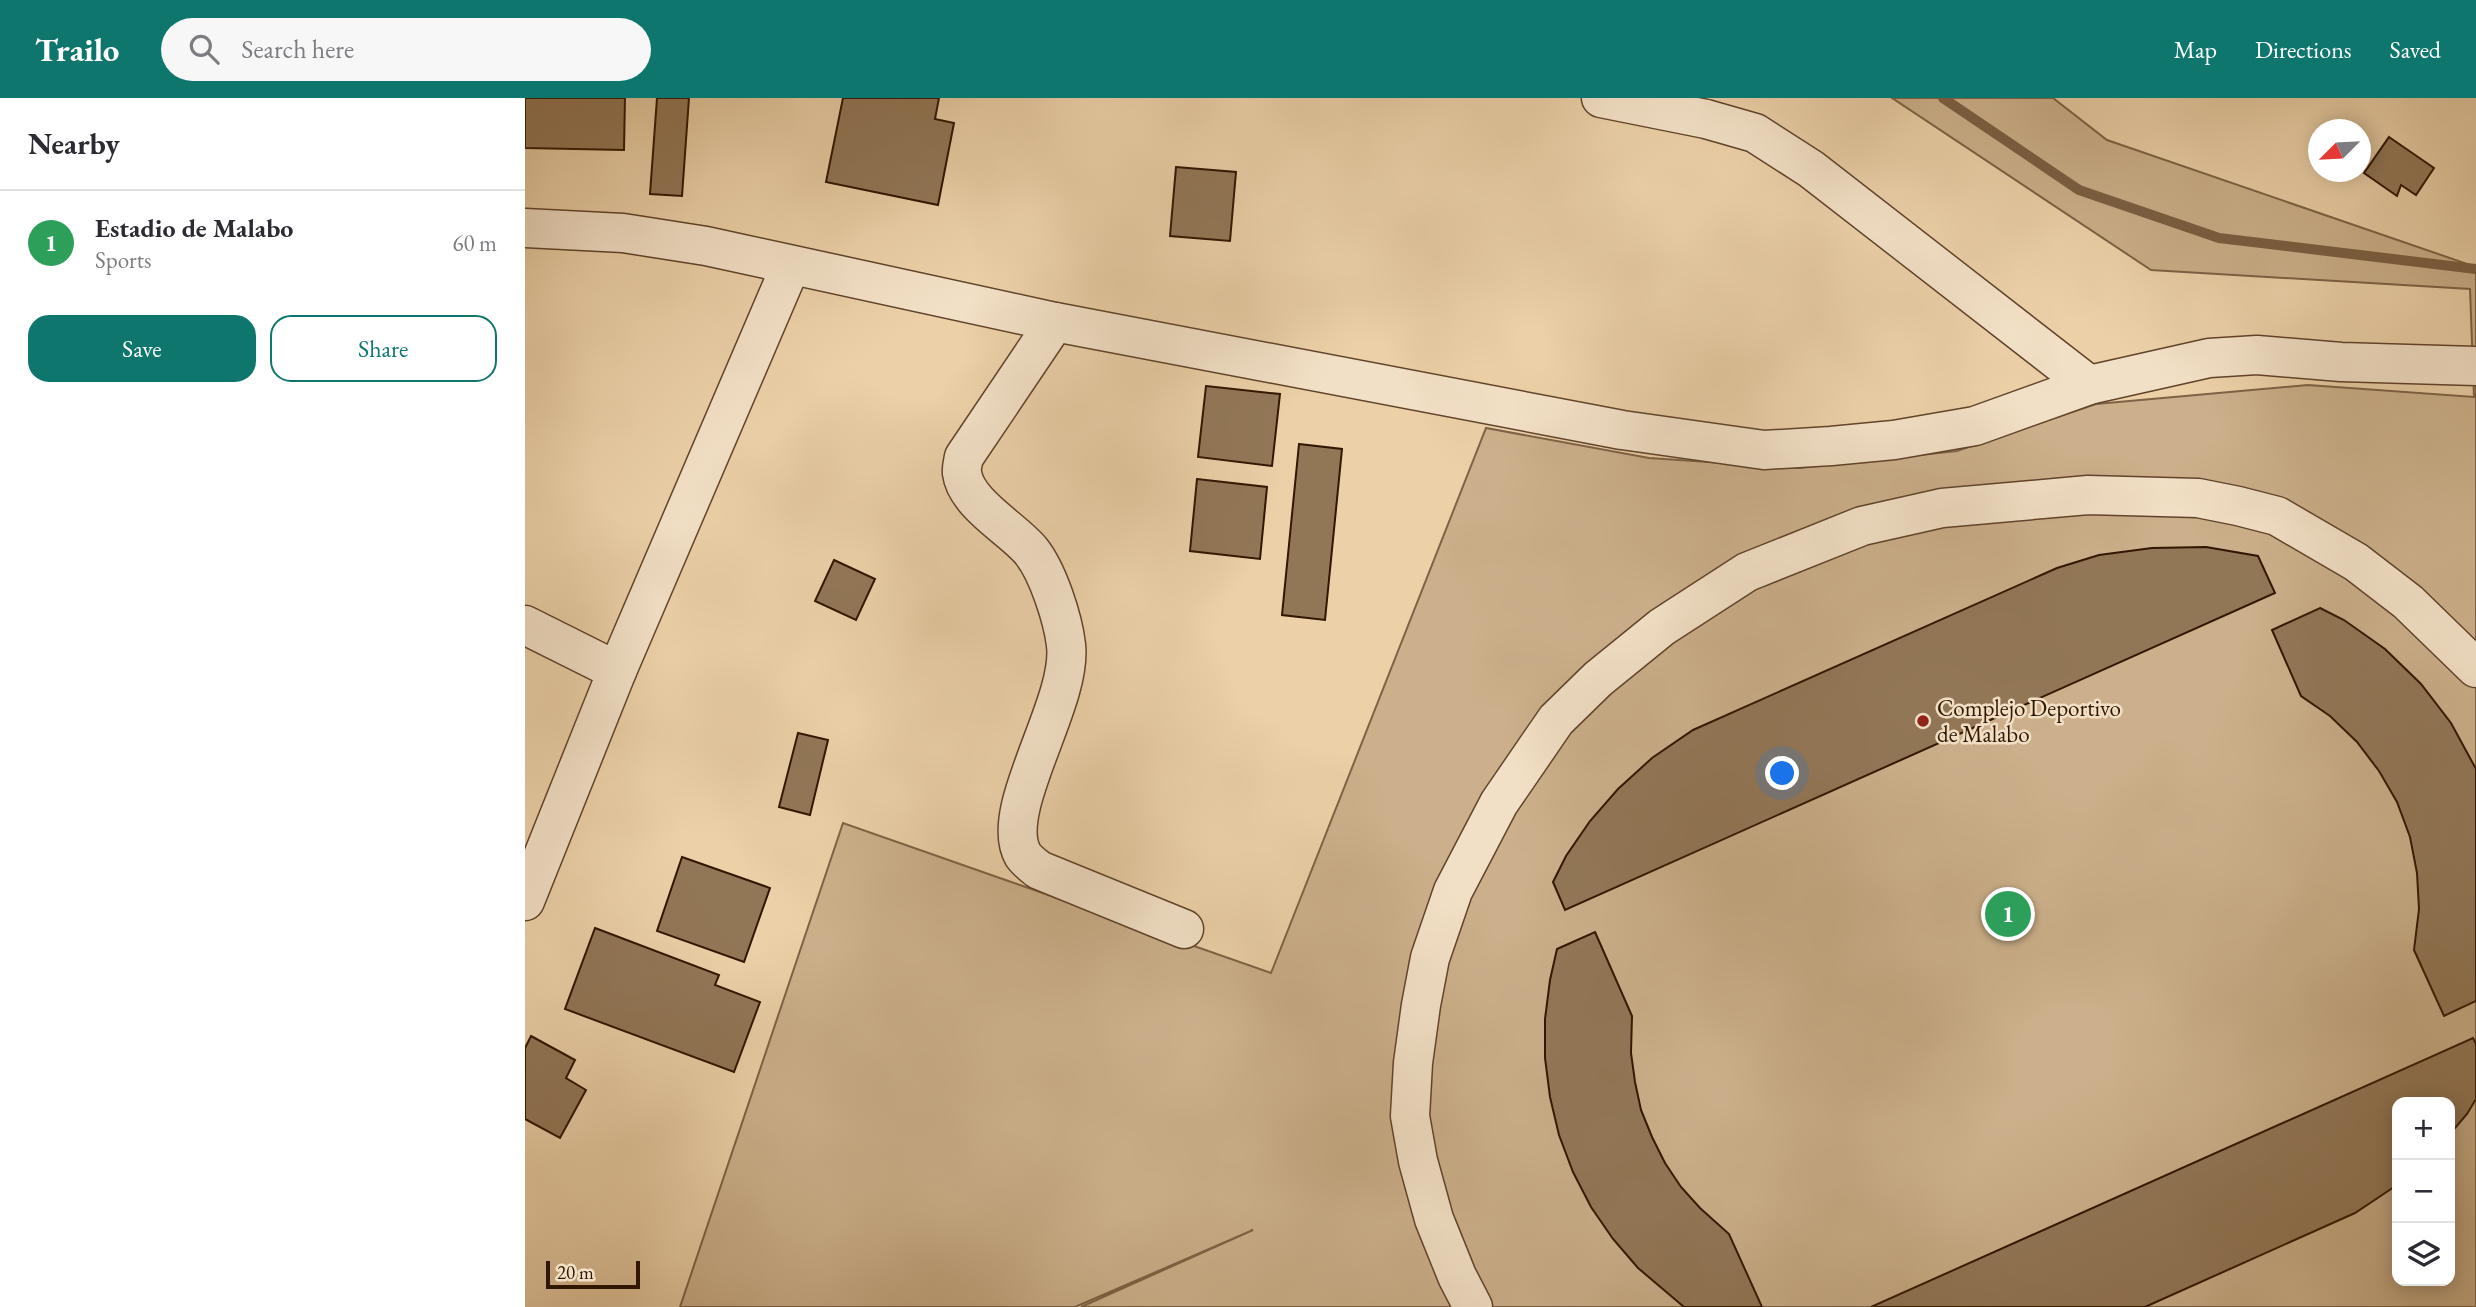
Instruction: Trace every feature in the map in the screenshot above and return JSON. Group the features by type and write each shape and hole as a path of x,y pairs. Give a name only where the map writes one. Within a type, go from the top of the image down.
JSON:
{"street":[{"path":"1601,98 1706,119 1755,133 1811,169 2089,385"},
{"path":"525,228 623,233 706,246 1055,322 1622,430 1764,450 1894,440 1975,426 2089,385 2210,358 2257,355 2341,362 2476,366"},
{"path":"525,901 617,671 791,265"},
{"path":"1055,322 964,457 961,473 969,493 1033,553 1059,608 1067,648 1061,690 1017,817 1019,844 1024,857 1038,870 1184,929"},
{"path":"1473,1307 1434,1219 1417,1161 1411,1116 1413,1063 1421,1005 1430,958 1453,891 1499,803 1556,720 1598,679 1662,627 1747,572 1849,530 1942,508 2088,495 2198,498 2277,516 2356,562 2408,602 2476,668"},
{"path":"525,625 617,671"}],"shaded area":[{"name":"Complejo Deportivo de Malabo","path":"1892,98 2053,98 2107,140 2476,267 2476,1307 1081,1307 1253,1230 1075,1307 680,1307 843,823 1271,973 1486,428 1649,458 1799,468 1957,451 2096,404 2308,385 2474,397 2470,289 2151,270"}],"building":[{"path":"525,98 625,98 624,150 525,148"},
{"path":"657,98 689,98 682,196 650,194"},
{"path":"843,98 939,98 935,119 954,123 938,205 826,182"},
{"path":"2389,137 2434,168 2416,195 2401,185 2397,196 2371,178 2371,163"},
{"path":"1176,167 1236,172 1230,241 1170,236"},
{"path":"1206,386 1280,394 1272,466 1198,457"},
{"path":"1299,444 1342,449 1325,620 1282,615"},
{"path":"1197,479 1267,487 1260,559 1190,551"},
{"path":"2206,547 2258,556 2275,593 1565,910 1553,882 1566,856 1590,821 1618,789 1652,758 1693,730 2057,568 2099,555 2152,548"},
{"path":"834,560 875,579 856,620 815,601"},
{"path":"2320,608 2344,620 2385,649 2421,684 2451,723 2476,769 2476,1001 2444,1016 2414,950 2419,909 2417,873 2410,837 2397,802 2379,771 2357,742 2330,716 2301,696 2272,630"},
{"path":"798,733 828,740 810,815 779,807"},
{"path":"682,857 770,888 744,962 657,931"},
{"path":"595,928 719,975 715,985 760,1002 734,1072 565,1009"},
{"path":"1595,932 1632,1016 1631,1053 1635,1082 1641,1110 1652,1137 1681,1187 1729,1234 1762,1307 1684,1307 1638,1268 1613,1239 1591,1207 1573,1172 1559,1135 1550,1097 1545,1058 1545,1019 1557,949"},
{"path":"531,1036 575,1060 566,1078 586,1090 560,1138 525,1119 525,1048"},
{"path":"2473,1038 2476,1044 2476,1099 2455,1128 2455,1097 2392,1097 2392,1188 2355,1213 2145,1307 1871,1307"}],"waterway":[{"path":"1943,98 2079,190 2219,238 2476,269"}],"place":[{"name":"Complejo Deportivo de Malabo","path":"1923,721"},
{"name":"Estadio de Malabo","path":"2008,914"}]}
